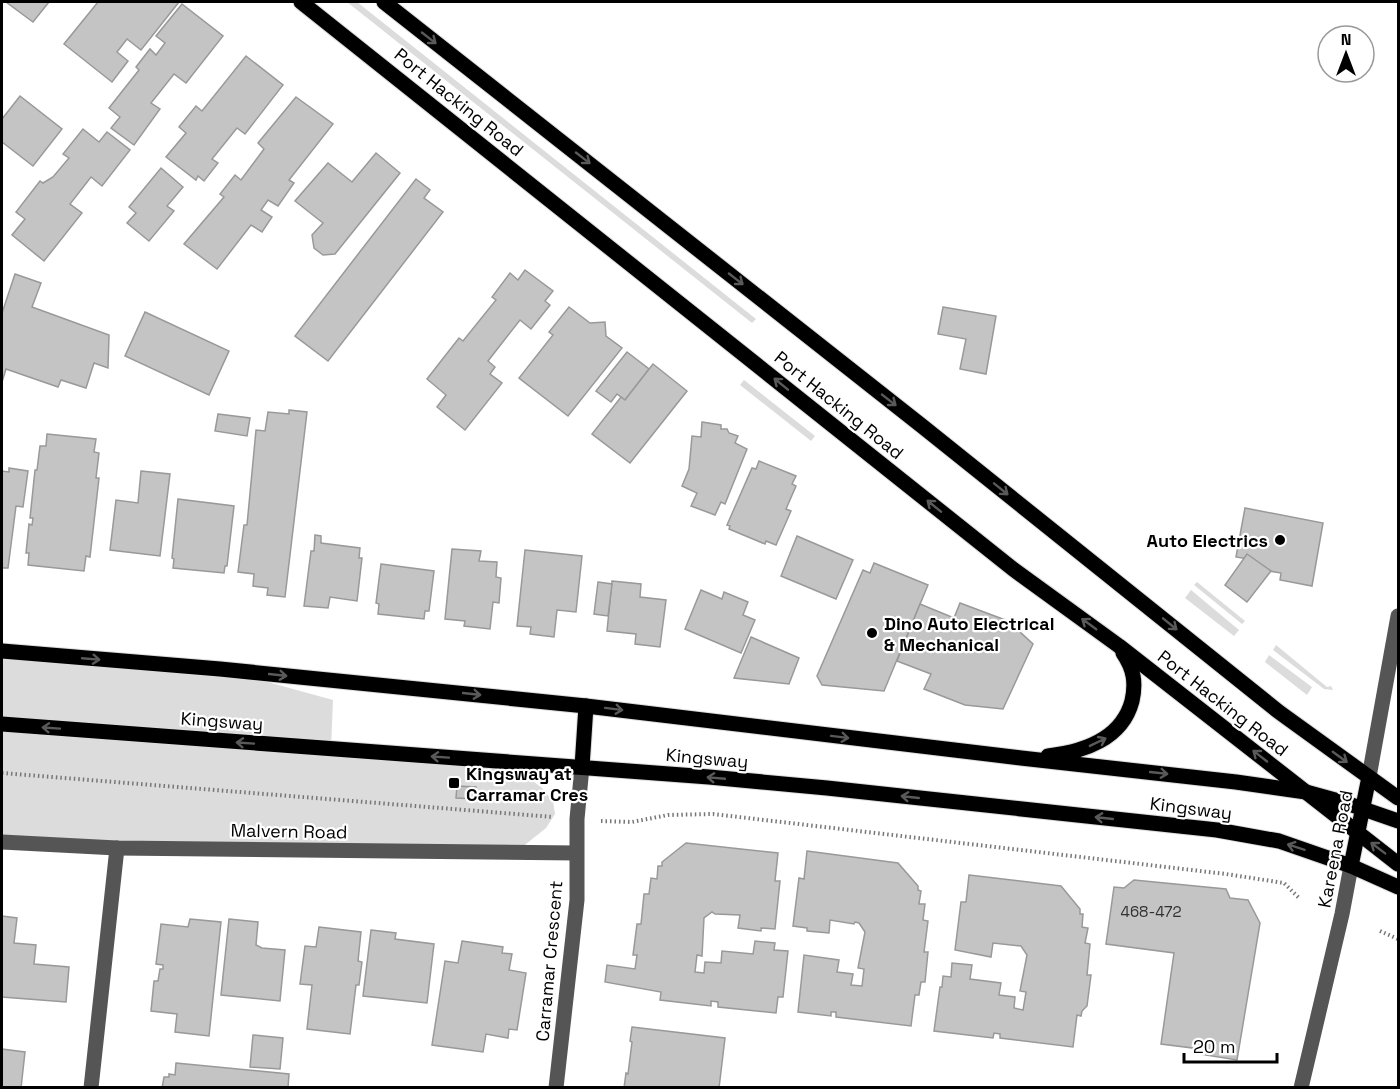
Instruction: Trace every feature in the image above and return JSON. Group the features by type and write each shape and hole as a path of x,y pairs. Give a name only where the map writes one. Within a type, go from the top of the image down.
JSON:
{"main road":[{"name":"Port Hacking Road","path":"302,2 1013,569 1119,646 1357,833"},
{"name":"Port Hacking Road","path":"384,2 913,419 1279,712 1369,777"},
{"path":"1021,758 1066,753 1084,748 1108,737 1121,725 1130,708 1135,681 1129,661 1119,646"},
{"name":"Kingsway","path":"2,651 220,669 586,706 1236,782 1306,792 1398,821"},
{"path":"582,767 586,706"},
{"name":"Kingsway","path":"2,724 582,767 827,788 1217,830 1279,841 1352,866 1398,887"},
{"path":"1369,777 1398,798"},
{"name":"Kareena Road","path":"1352,866 1369,777"},
{"path":"1357,833 1398,864"}],"street":[{"name":"Kareena Road","path":"1369,777 1398,616"},
{"name":"Carramar Crescent","path":"556,1088 577,900 577,819 582,767"},
{"name":"Malvern Road","path":"2,842 117,848 576,853"},
{"path":"91,1088 117,848"},
{"name":"Kareena Road","path":"1301,1088 1352,866"}],"path":[{"path":"2,773 553,818"},
{"path":"601,821 632,822 668,815 713,814 1226,874 1284,883 1299,898"},
{"path":"1380,930 1398,939"}],"shaded area":[{"path":"347,2 357,2 756,319 752,323"},
{"path":"744,380 815,436 811,441 740,385"},
{"path":"1197,582 1245,621 1242,624 1194,585"},
{"path":"1191,590 1239,630 1234,636 1185,598"},
{"path":"1276,645 1327,687 1331,686 1333,690 1324,689 1273,650"},
{"path":"2,651 220,669 333,700 331,749 507,762 541,787 553,801 555,814 546,828 516,852 2,842"},
{"path":"1269,655 1312,687 1307,695 1265,662"}],"building":[{"path":"6,2 49,2 33,22"},
{"path":"98,2 179,2 141,50 127,39 117,52 128,61 112,82 64,44"},
{"path":"182,4 223,36 186,83 174,74 151,103 160,109 134,145 111,128 120,117 109,108 139,70 136,67 150,49 156,55 165,43 156,36"},
{"path":"246,56 283,85 245,134 237,128 212,159 218,163 204,181 198,176 196,180 166,157 186,133 179,127 196,106 202,111"},
{"path":"20,96 62,129 33,166 2,142 2,119"},
{"path":"296,97 333,124 289,180 294,183 278,206 268,200 261,210 272,217 262,232 251,225 217,269 184,244 224,197 220,194 235,175 241,180 264,149 258,143"},
{"path":"83,129 99,142 107,132 130,150 102,186 91,177 70,204 82,213 44,261 12,235 25,219 16,212 40,181 43,183 53,177 69,158 63,154"},
{"path":"376,153 400,173 335,254 323,255 314,248 312,235 323,223 295,201 328,163 352,182"},
{"path":"161,168 183,187 167,206 174,211 149,241 127,223 136,213 129,207"},
{"path":"416,179 430,190 424,198 443,212 328,361 295,336"},
{"path":"525,270 553,291 545,301 550,305 531,329 520,320 488,361 495,367 490,374 502,383 465,430 437,407 446,395 427,379 459,338 463,341 496,300 492,297 510,273 518,280"},
{"path":"15,274 41,283 32,307 109,335 108,368 94,363 86,388 61,380 58,387 6,369 2,382 2,313"},
{"path":"569,307 590,323 605,322 606,336 622,348 568,416 519,378 553,335 549,332"},
{"path":"943,307 996,316 986,374 960,369 966,339 938,334"},
{"path":"145,312 229,351 209,395 125,356"},
{"path":"627,352 649,369 625,400 617,394 611,402 596,391"},
{"path":"653,364 687,391 630,463 592,434 621,397 625,400"},
{"path":"289,410 307,412 285,597 267,595 268,588 253,586 254,574 238,572 244,525 247,525 256,430 265,431 268,412 289,414"},
{"path":"218,414 250,418 247,436 215,431"},
{"path":"702,422 721,425 721,429 727,429 729,433 738,436 735,443 747,449 725,504 721,502 715,515 691,506 697,493 682,486 689,469 692,436 701,437"},
{"path":"47,434 96,439 94,452 99,453 96,478 99,478 90,557 86,556 84,571 28,565 29,553 26,553 29,524 32,525 33,518 30,518 35,470 37,470 40,446 46,446"},
{"path":"759,461 796,476 792,484 796,486 786,509 791,511 776,545 766,541 765,544 729,529 730,526 727,525 752,468 756,469"},
{"path":"9,468 28,471 23,507 16,506 8,568 2,568 2,471 9,472"},
{"path":"141,471 170,474 160,556 110,550 116,500 138,503"},
{"path":"178,499 234,506 227,566 225,566 224,573 173,568"},
{"name":"Auto Electrics","path":"1245,508 1323,523 1312,586 1280,580 1281,573 1246,567 1248,559 1236,557"},
{"path":"315,535 321,536 321,543 360,548 359,558 362,558 357,601 330,597 328,608 304,606"},
{"path":"797,536 853,560 836,599 781,576"},
{"path":"452,549 481,551 479,561 497,562 496,577 501,578 499,603 493,602 490,629 464,626 465,621 445,619"},
{"path":"525,550 582,556 576,612 557,610 554,637 530,634 531,627 517,626"},
{"path":"1247,554 1271,571 1247,602 1225,585"},
{"name":"Dino Auto Electrical & Mechanical","path":"874,563 928,585 884,691 822,685 817,676 863,570 870,573"},
{"path":"381,564 434,571 429,611 425,611 424,619 378,614 379,604 376,603"},
{"path":"612,581 641,584 640,597 666,600 660,647 635,644 636,634 607,631"},
{"path":"598,582 612,584 608,616 594,614"},
{"path":"701,590 722,599 724,592 748,602 743,615 755,620 741,653 685,629"},
{"path":"960,603 1008,621 1033,644 1003,709 965,705 924,689 931,674 897,661 920,604 954,618"},
{"path":"751,637 799,658 789,684 734,678"},
{"path":"457,786 476,787 475,799 456,798"},
{"path":"686,843 778,853 775,881 780,881 775,929 761,928 761,931 738,928 740,915 712,912 704,918 702,956 697,955 695,972 704,973 705,962 721,963 722,951 753,954 755,941 775,943 774,950 788,951 783,997 778,997 776,1013 718,1007 718,1002 711,1001 711,1006 660,1000 661,992 605,982 607,965 635,969 637,955 633,955 637,924 641,924 644,894 649,894 651,878 657,879 658,866 662,866 662,862"},
{"path":"807,851 898,863 921,891 919,904 925,904 923,920 928,921 924,952 928,952 925,982 921,982 919,995 915,995 911,1026 836,1017 836,1012 831,1012 831,1016 798,1012 804,955 839,960 837,972 853,974 851,985 862,986 864,969 858,968 865,932 859,923 830,920 829,933 807,931 807,928 793,926 799,878 804,879"},
{"path":"969,875 1061,886 1080,909 1080,914 1083,914 1082,927 1088,928 1085,943 1090,944 1087,975 1091,975 1087,1006 1081,1016 1077,1015 1073,1047 1000,1038 1000,1034 994,1033 993,1038 934,1031 940,987 942,987 943,976 951,977 952,963 972,965 970,979 1001,983 999,995 1015,997 1014,1008 1023,1010 1026,992 1020,991 1027,955 1021,946 993,943 991,957 955,950 961,902 966,902"},
{"path":"1134,880 1226,889 1230,898 1248,900 1260,923 1237,1060 1199,1054 1200,1049 1161,1044 1174,953 1106,944 1114,887 1124,888"},
{"path":"2,916 17,918 14,943 36,945 34,964 69,967 66,1002 2,997"},
{"path":"190,919 221,922 209,1036 175,1032 177,1014 151,1011 154,981 158,981 160,969 163,969 163,965 156,964 161,924 188,927"},
{"path":"229,919 258,922 256,945 262,948 285,950 280,1001 221,995"},
{"path":"319,927 361,932 358,961 362,962 359,985 356,985 350,1034 307,1029 312,985 300,984 305,946 316,947"},
{"path":"371,930 396,933 395,939 434,944 427,1003 363,996"},
{"path":"462,941 503,947 502,953 512,954 509,970 526,973 517,1030 509,1029 508,1038 486,1034 483,1052 432,1045 445,961 458,963"},
{"path":"632,1027 725,1038 719,1088 624,1088 626,1073 628,1074"},
{"path":"253,1035 283,1038 280,1069 250,1067"},
{"path":"2,1049 25,1052 21,1088 2,1088"},
{"path":"176,1063 289,1074 288,1088 162,1088 164,1077 169,1077 169,1074 175,1075"}],"place":[{"name":"Auto Electrics","path":"1280,540"},
{"name":"Dino Auto Electrical & Mechanical","path":"872,633"},
{"name":"Kingsway at Carramar Cres","path":"454,783"}]}
